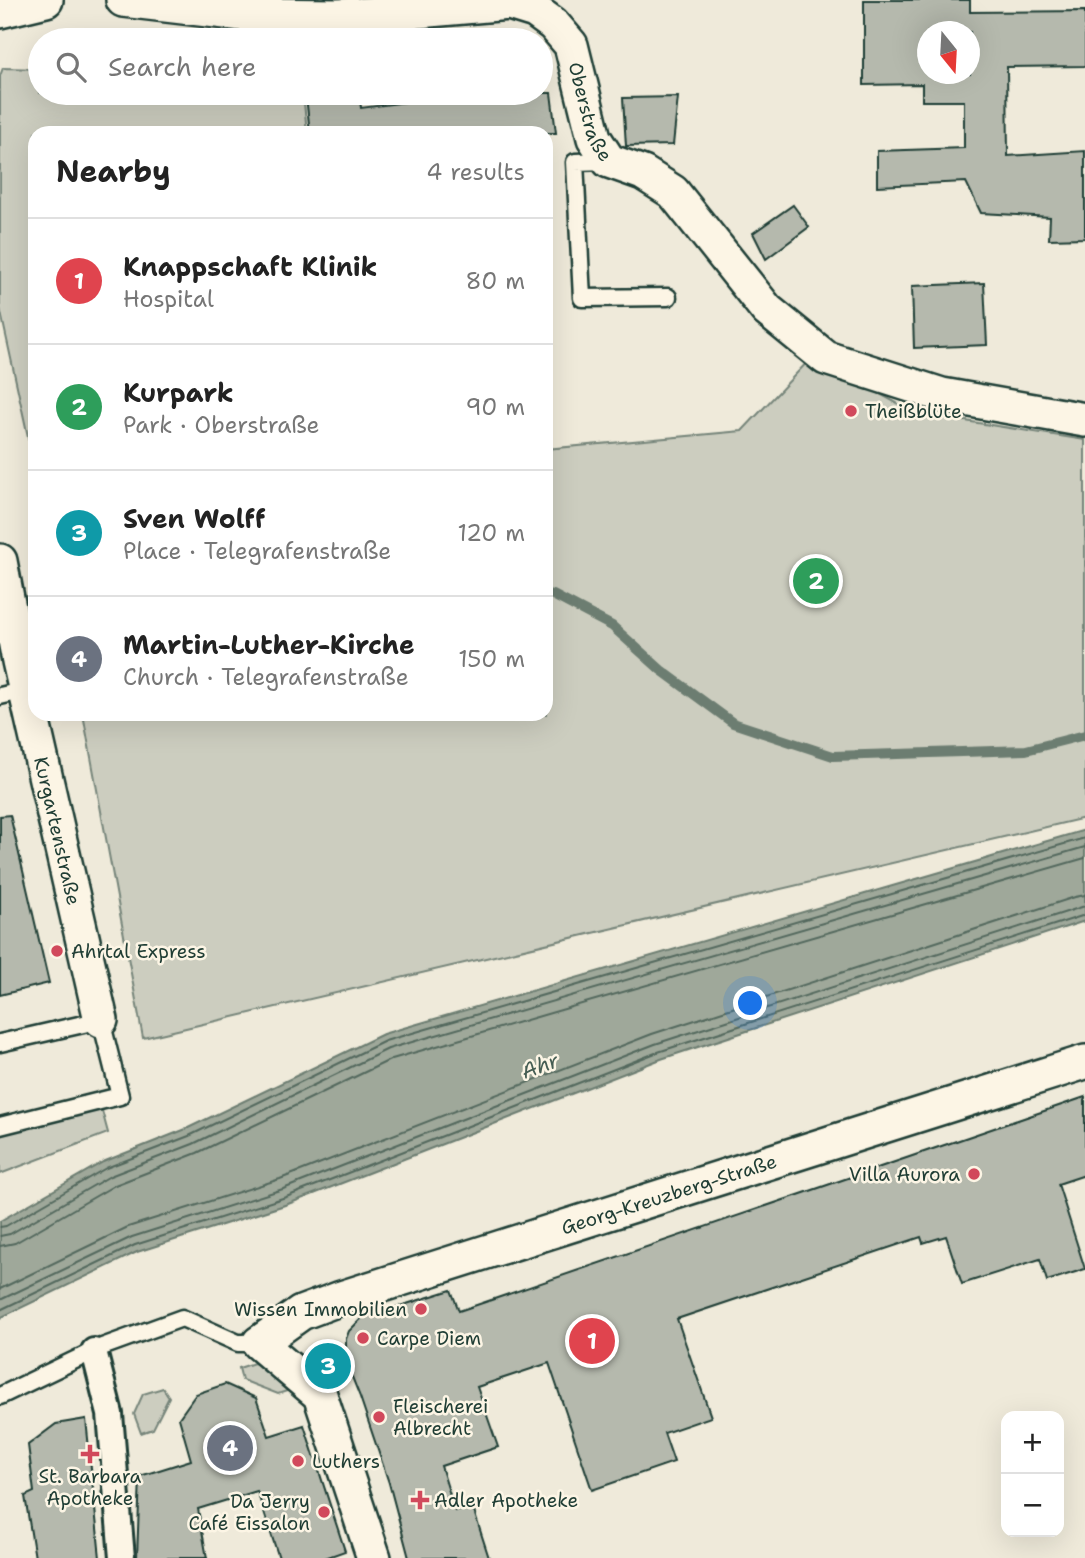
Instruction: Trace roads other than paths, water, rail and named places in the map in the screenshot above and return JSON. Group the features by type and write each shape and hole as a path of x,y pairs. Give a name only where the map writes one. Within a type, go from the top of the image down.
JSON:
{"street":[{"path":"0,11 46,0"},
{"name":"Oberstraße","path":"123,0 263,15 384,15 509,3 535,11 553,24 571,45 594,138 609,161 643,173 673,192 767,310 826,358 942,395 1084,414"},
{"name":"Kurgartenstraße","path":"0,561 13,693 101,1020"},
{"name":"Georg-Kreuzberg-Straße","path":"259,1343 301,1313 341,1298 1085,1062"},
{"path":"259,1343 320,1395 374,1558"},
{"path":"94,1351 110,1414 122,1558"}],"lane":[{"path":"609,161 575,162 582,298 668,297"},
{"path":"0,1043 101,1020 120,1096 0,1126"},
{"path":"0,1395 94,1351 182,1318 238,1343 259,1343"}],"water":[{"name":"Ahr","path":"1085,830 1085,921 661,1059 288,1204 137,1252 0,1318 0,1221 103,1162 186,1129 383,1034"}],"waterway":[{"path":"553,595 612,626 661,670 733,723 833,756 1026,750 1085,735"}],"place":[{"name":"Theißblüte","path":"851,411"},
{"name":"Kurpark","path":"816,581"},
{"name":"Ahrtal Express","path":"57,951"},
{"name":"Villa Aurora","path":"974,1174"},
{"name":"Wissen Immobilien","path":"421,1309"},
{"name":"Carpe Diem","path":"363,1338"},
{"name":"Knappschaft Klinik","path":"592,1341"},
{"name":"Sven Wolff","path":"328,1366"},
{"name":"Fleischerei Albrecht","path":"379,1417"},
{"name":"Martin-Luther-Kirche","path":"230,1448"},
{"name":"St. Barbara Apotheke","path":"90,1454"},
{"name":"Luthers","path":"298,1461"},
{"name":"Adler Apotheke","path":"420,1500"},
{"name":"Da Jerry Café Eissalon","path":"324,1512"}]}
